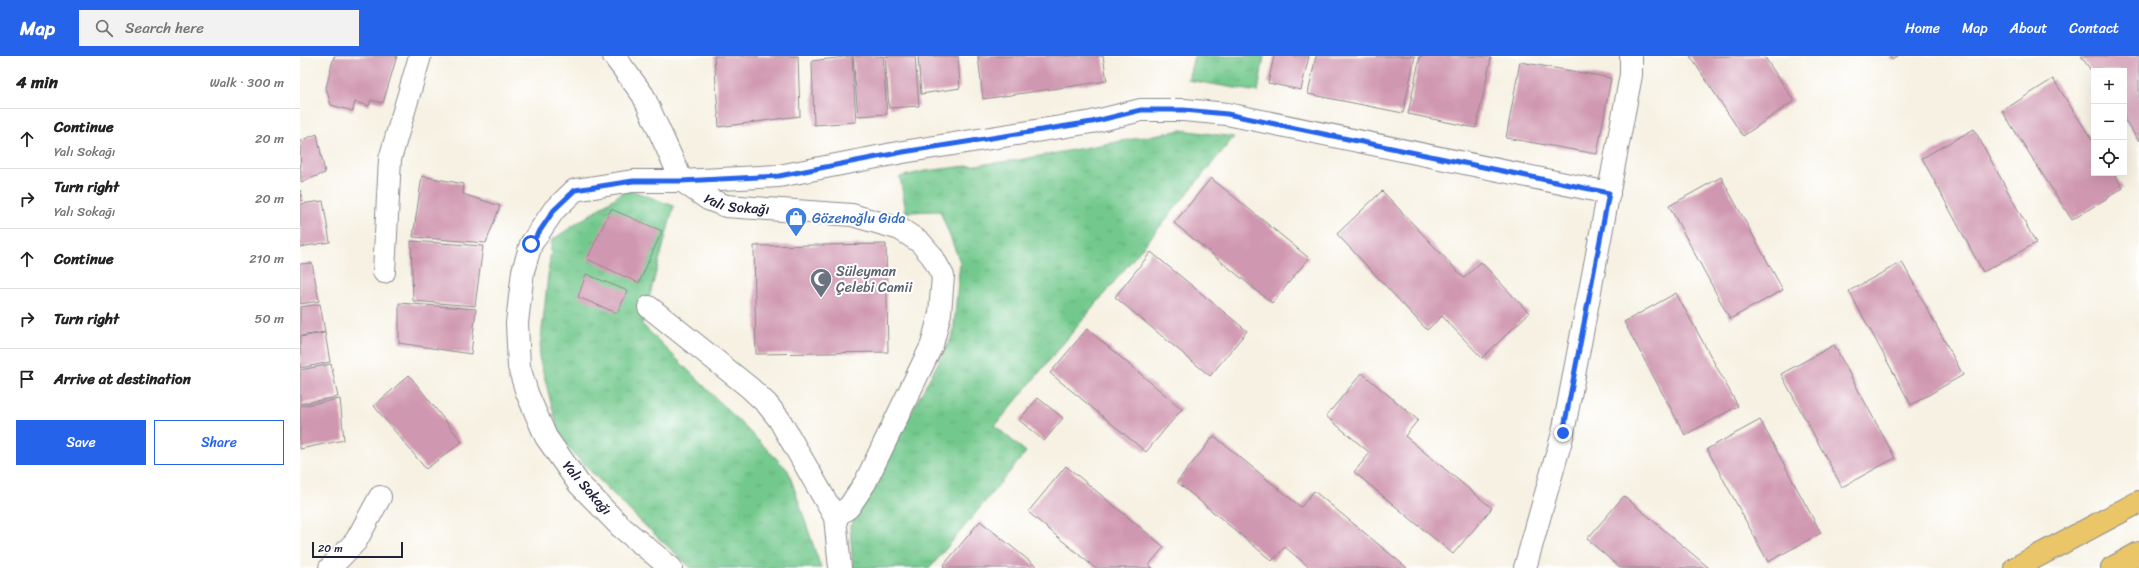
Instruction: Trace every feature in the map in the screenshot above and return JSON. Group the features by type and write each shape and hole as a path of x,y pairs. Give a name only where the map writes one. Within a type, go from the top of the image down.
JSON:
{"main road":[{"path":"2015,568 2139,502"},
{"path":"2112,568 2139,553"}],"street":[{"path":"384,272 390,159 420,56"},
{"path":"614,56 643,96 682,181 779,176 903,152 1092,122 1141,110 1184,110 1227,114 1609,193"},
{"path":"1525,568 1563,433 1631,75 1631,56"},
{"name":"Yalı Sokağı","path":"671,568 621,527 579,484 546,437 527,393 519,367 517,323 523,271 531,244 554,210 575,190 633,181 682,181 708,199 726,206 852,215 900,229 920,242 932,256 943,276 940,313 932,345 865,483 849,507 835,517"},
{"path":"648,307 768,404 779,419 835,517 840,568"},
{"path":"330,568 356,541 380,497"}],"green space":[{"path":"1194,56 1264,56 1258,92 1188,80"},
{"path":"1182,130 1234,137 995,426 1026,452 930,568 853,568 850,526 953,335 960,262 940,211 906,212 900,177 925,171 1018,160"},
{"path":"628,189 674,206 642,324 788,470 821,568 691,568 638,519 561,441 539,357 552,240"}],"building":[{"path":"334,56 397,56 383,103 371,100 369,106 355,102 353,111 331,105 326,88"},
{"path":"714,56 798,56 800,116 719,127"},
{"path":"852,56 856,122 814,125 812,61"},
{"path":"853,56 883,56 887,114 858,116"},
{"path":"885,56 915,56 919,106 889,108"},
{"path":"918,56 958,56 960,88 921,94"},
{"path":"978,56 1103,56 1107,81 983,99"},
{"path":"1274,56 1309,56 1301,90 1268,83"},
{"path":"1316,56 1415,56 1403,113 1308,94"},
{"path":"1420,56 1480,56 1491,58 1476,128 1408,114"},
{"path":"1690,56 1764,56 1794,101 1743,136"},
{"path":"1889,56 1898,56 1892,60"},
{"path":"2081,56 2139,56 2139,141 2127,123 2127,68 2091,68 2091,71"},
{"path":"1520,62 1611,78 1597,154 1506,138"},
{"path":"2053,79 2091,138 2091,176 2115,176 2123,188 2072,220 2002,111"},
{"path":"1974,129 2036,243 1983,272 1922,158"},
{"path":"317,134 325,173 301,182 300,141"},
{"path":"422,176 464,184 463,194 500,206 486,243 413,237"},
{"path":"1721,177 1783,290 1730,319 1669,206"},
{"path":"1211,178 1309,258 1272,303 1174,223"},
{"path":"300,190 303,201 300,201"},
{"path":"1382,191 1464,278 1481,262 1529,313 1482,358 1442,316 1427,330 1337,234"},
{"path":"323,201 330,242 300,247 300,204"},
{"path":"611,209 662,231 639,283 587,259"},
{"path":"411,241 483,246 475,306 413,301"},
{"name":"Süleyman Çelebi Camii","path":"886,244 888,352 756,354 754,246"},
{"path":"1151,252 1247,331 1210,376 1115,297"},
{"path":"1902,262 1963,375 1911,405 1849,291"},
{"path":"312,263 319,301 300,304 300,264"},
{"path":"586,274 628,291 617,313 578,297"},
{"path":"1676,293 1738,406 1685,435 1624,322"},
{"path":"399,303 476,309 471,354 399,343"},
{"path":"320,304 325,332 300,336 300,307"},
{"path":"1087,329 1182,409 1146,452 1050,373"},
{"path":"325,333 330,362 300,368 300,337"},
{"path":"1834,345 1895,458 1842,487 1781,374"},
{"path":"331,364 338,397 300,404 300,370"},
{"path":"1362,373 1418,420 1405,436 1492,508 1453,554 1354,472 1370,453 1326,416"},
{"path":"409,375 462,442 426,469 374,406"},
{"path":"1038,398 1063,418 1044,441 1019,420"},
{"path":"340,399 344,440 300,449 300,406"},
{"path":"1760,420 1821,533 1768,562 1707,449"},
{"path":"1214,436 1301,507 1314,491 1407,568 1310,568 1285,547 1272,561 1177,482"},
{"path":"1066,466 1164,547 1149,565 1153,568 1095,568 1028,512"},
{"path":"1624,496 1709,568 1620,568 1587,539"},
{"path":"980,521 1038,568 945,568 943,566"}],"place":[{"name":"Gözenoğlu Gıda","path":"796,238"},
{"name":"Süleyman Çelebi Camii","path":"821,298"}],"route":[{"path":"531,244 554,210 575,190 633,181 682,181 779,176 903,152 1092,122 1141,110 1184,110 1227,114 1609,193 1563,433"}]}
